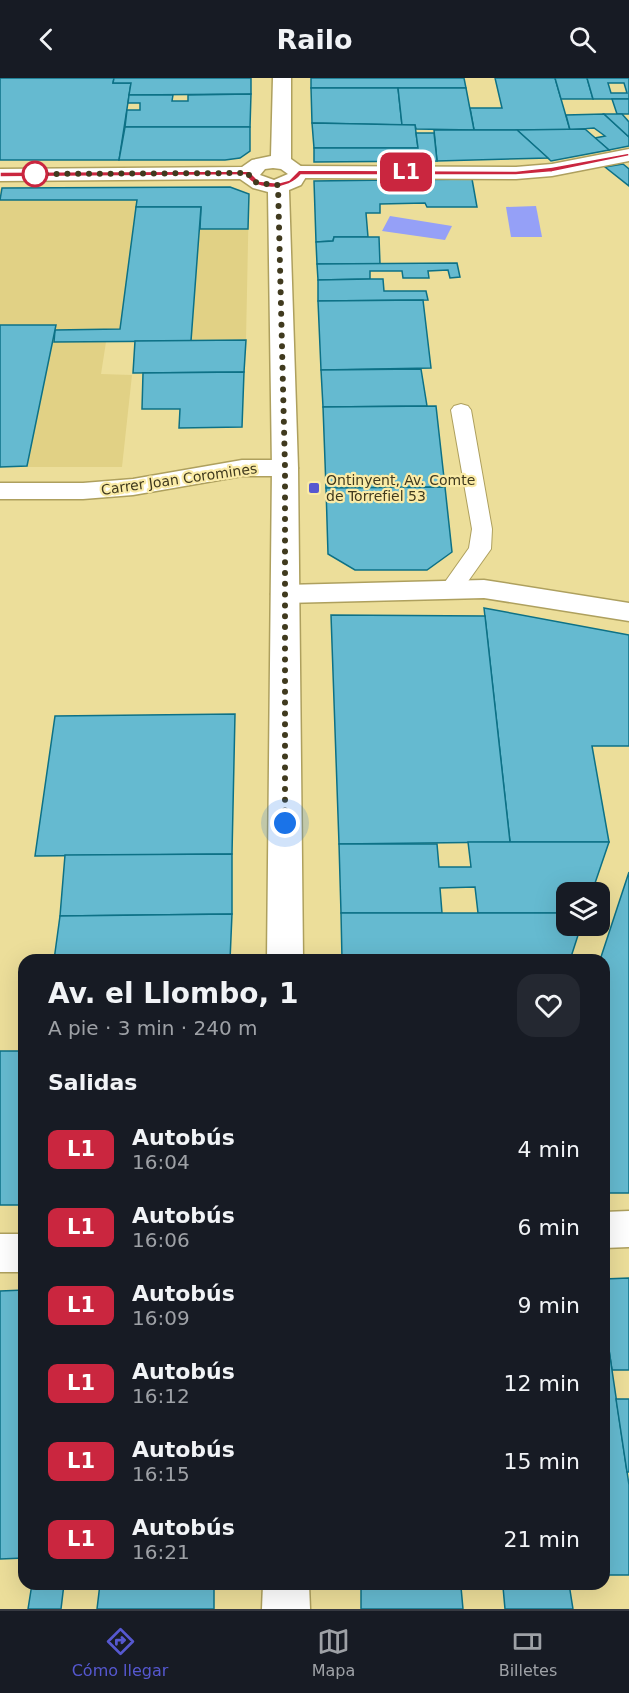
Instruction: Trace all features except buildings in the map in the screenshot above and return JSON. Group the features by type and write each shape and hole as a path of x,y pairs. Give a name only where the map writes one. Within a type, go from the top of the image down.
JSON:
{"street":[{"path":"282,78 286,173 285,954"},
{"path":"0,175 249,173 249,177 257,183 286,173 516,173 552,170 629,155"},
{"name":"Carrer Joan Coromines","path":"0,491 83,491 133,487 242,468 285,468"},
{"path":"285,594 451,589 512,592 629,612"},
{"path":"610,1230 629,1229"},
{"path":"0,1253 18,1253"},
{"path":"286,1590 286,1609"}],"lane":[{"path":"451,589 480,549 482,529 461,410"}],"shaded area":[{"path":"230,187 249,194 246,340 106,342 101,374 132,375 122,467 0,467 0,189"}],"water":[{"path":"536,206 542,237 511,237 506,207"},
{"path":"390,216 452,226 445,240 382,231"}],"bus line":[{"name":"L1","path":"0,175 249,173 249,177 257,183 278,185 296,179 299,172 516,173 552,170 629,155"}],"place":[{"name":"Ontinyent, Av. Comte de Torrefiel 53","path":"314,488"}],"route":[{"path":"35,174 249,173 249,177 257,183 278,185 285,468 285,823"}]}
